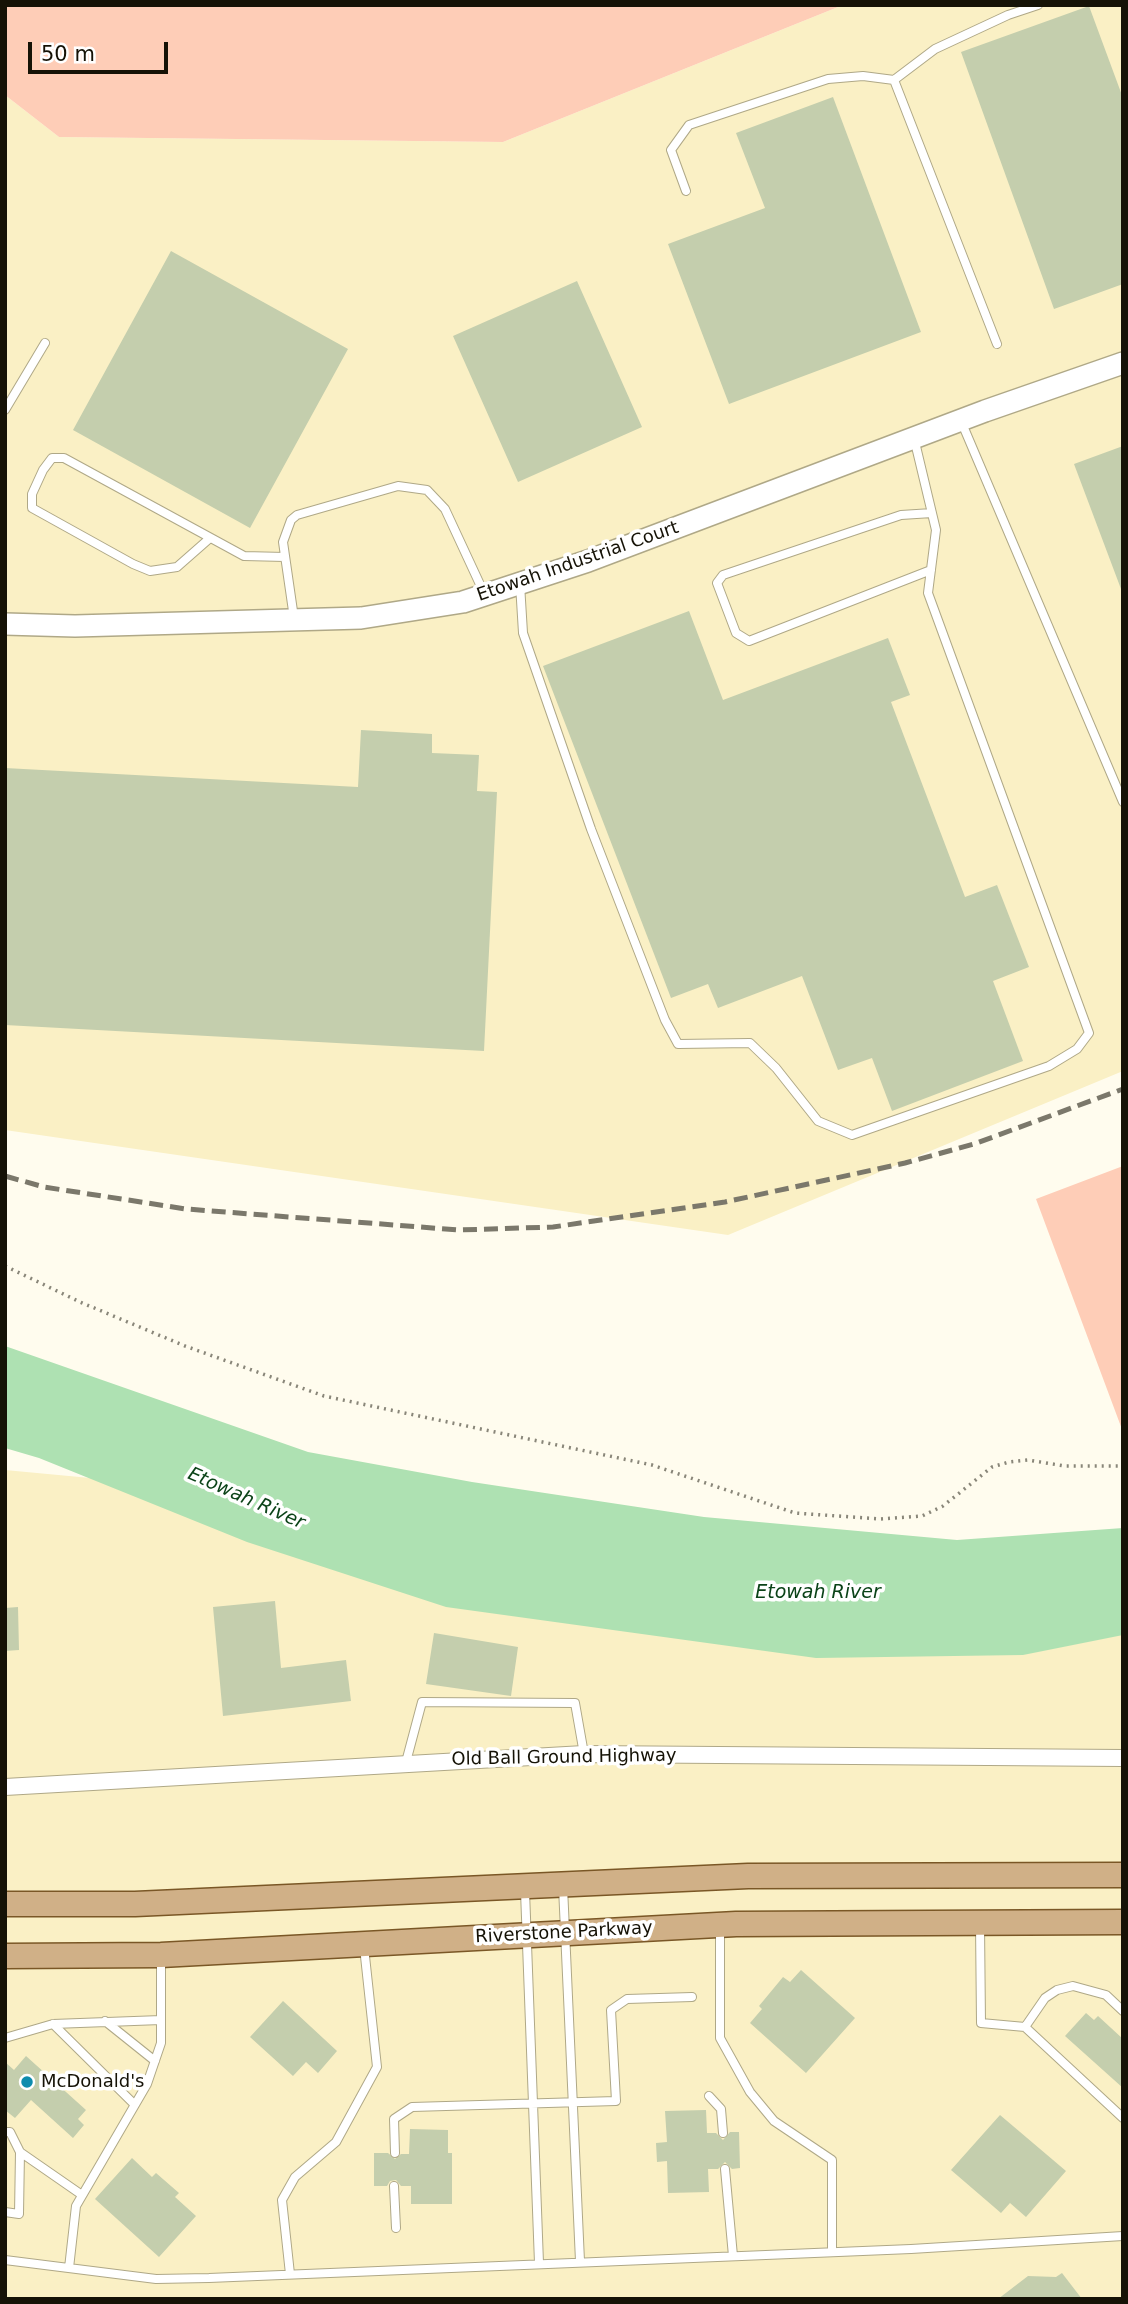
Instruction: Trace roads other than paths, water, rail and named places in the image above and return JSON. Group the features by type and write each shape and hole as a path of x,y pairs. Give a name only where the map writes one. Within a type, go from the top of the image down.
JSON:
{"main road":[{"path":"5,1904 135,1904 563,1882 748,1876 1123,1875"},
{"name":"Riverstone Parkway","path":"5,1956 160,1955 720,1925 980,1922 1118,1924"}],"street":[{"name":"Etowah Industrial Court","path":"5,624 75,626 361,618 463,602 588,561 914,438 1123,363"},
{"name":"Old Ball Ground Highway","path":"5,1787 405,1762 584,1754 1123,1758"}],"lane":[{"path":"687,191 671,149 689,125 828,79 863,76 894,80 935,48 1038,5"},
{"path":"894,80 997,344"},
{"path":"5,410 46,343"},
{"path":"961,421 1123,802"},
{"path":"520,583 523,633 591,830 665,1020 678,1044 750,1043 776,1068 818,1121 852,1135 1049,1066 1077,1049 1089,1033 928,593 936,530 914,438"},
{"path":"210,538 177,566 150,571 32,508 32,494 52,458 64,458 244,556 285,557"},
{"path":"294,620 284,534 297,515 398,486 415,486 427,490 446,509 485,595"},
{"path":"931,570 749,641 736,633 717,583 723,575 901,515 932,513"},
{"path":"405,1762 422,1702 575,1703 584,1754"},
{"path":"563,1882 580,2261"},
{"path":"525,1884 540,2263"},
{"path":"980,1922 981,2023 1025,2027 1123,2119"},
{"path":"720,1925 720,2038 750,2092 774,2121 832,2160 832,2252"},
{"path":"290,2274 282,2200 295,2177 336,2142 377,2067 364,1944"},
{"path":"69,2268 76,2206 147,2084 161,2043 160,1955"},
{"path":"1025,2027 1045,1998 1057,1990 1073,1986 1106,1995 1123,2011"},
{"path":"395,2153 394,2119 412,2107 616,2101 611,2010 627,1999 692,1997"},
{"path":"5,2038 53,2024 161,2020"},
{"path":"105,2021 155,2061"},
{"path":"53,2024 134,2104"},
{"path":"709,2096 721,2109 723,2133"},
{"path":"5,2132 10,2132 20,2152 19,2214 5,2212"},
{"path":"20,2152 82,2195"},
{"path":"726,2169 733,2256"},
{"path":"394,2186 396,2228"},
{"path":"5,2260 156,2278 832,2252 1123,2236"}],"water":[{"name":"Etowah River","path":"5,1346 308,1452 472,1482 704,1517 957,1540 1123,1528 1123,1635 1023,1655 816,1658 446,1607 247,1542 39,1458 5,1448"}],"railway":[{"path":"5,1176 44,1187 186,1209 459,1230 553,1227 725,1202 905,1163 974,1144 1123,1089"}],"place":[{"name":"McDonald's","path":"27,2082"}]}
